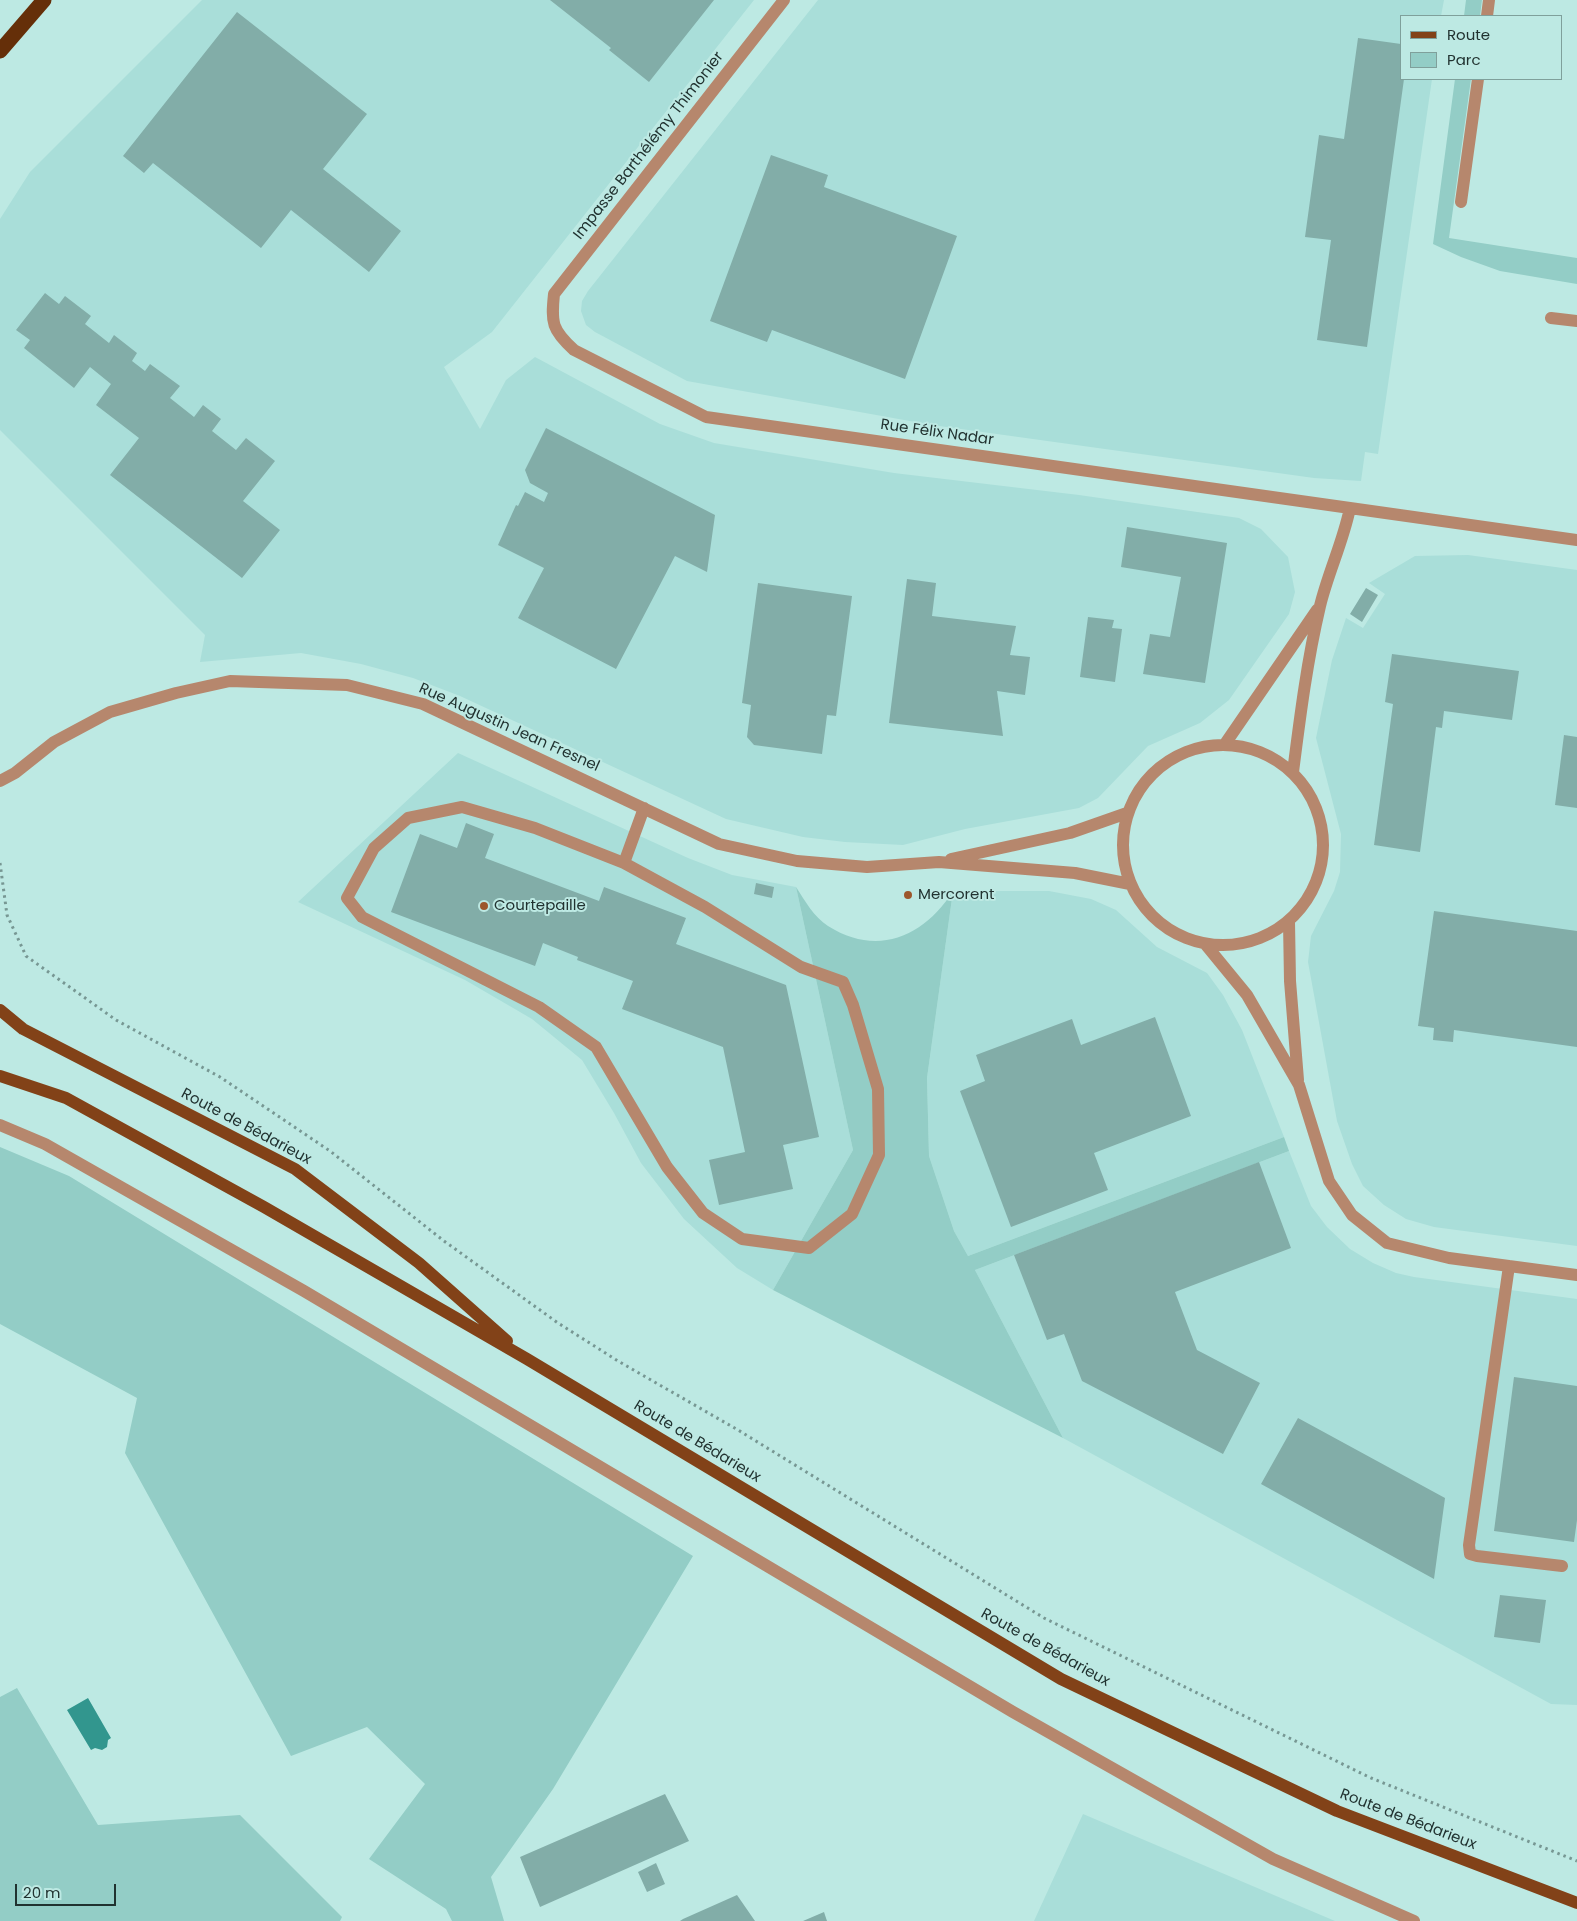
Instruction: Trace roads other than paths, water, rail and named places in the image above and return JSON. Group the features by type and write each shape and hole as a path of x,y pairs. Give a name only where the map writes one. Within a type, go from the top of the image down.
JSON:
{"highway":[{"path":"0,51 44,0"}],"main road":[{"name":"Route de Bédarieux","path":"0,1010 23,1029 296,1169 419,1263 528,1359"},
{"name":"Route de Bédarieux","path":"0,1076 66,1098 264,1208 528,1359 1061,1679 1337,1811 1577,1903"}],"street":[{"name":"Impasse Barthélémy Thimonier","path":"552,317 554,294 784,0"},
{"path":"1487,15 1489,0"},
{"path":"1461,202 1478,80"},
{"name":"Rue Félix Nadar","path":"552,317 557,334 574,350 706,417 1577,540"},
{"path":"1551,318 1577,321"},
{"path":"1293,772 1300,713 1320,606 1346,527 1350,508"},
{"path":"1225,744 1320,606"},
{"name":"Rue Augustin Jean Fresnel","path":"0,793 15,774 54,742 110,712 176,693 230,681 347,685 423,704 719,844 797,861 867,867 939,862 1070,833 1127,813"},
{"path":"1225,744 1250,748 1273,757 1293,772 1314,799 1323,831 1322,864 1310,896 1289,922 1264,937 1235,945 1206,945 1182,938 1161,924 1143,906 1130,884 1124,861 1123,837 1127,813 1142,785 1165,762 1193,748 1225,744"},
{"name":"Rue Augustin Jean Fresnel","path":"0,781 15,774"},
{"path":"462,807 535,828 624,863 705,907 801,966 843,982 853,1005 878,1089 879,1155 852,1214 809,1248 742,1239 703,1213 668,1167 596,1047 539,1007 362,917 347,898 374,848 408,818 462,807"},
{"path":"624,863 644,808"},
{"name":"Rue Augustin Jean Fresnel","path":"939,862 1075,873 1130,884"},
{"path":"1289,922 1290,981 1299,1085"},
{"path":"1206,945 1247,995 1299,1085 1329,1180 1352,1215 1387,1243 1449,1258 1577,1275"},
{"path":"0,1126 45,1144 295,1286 1021,1717 1274,1858 1414,1921"},
{"path":"1509,1266 1476,1486 1469,1545 1470,1554 1562,1566"}],"place":[{"name":"Mercorent","path":"908,895"},
{"name":"Courtepaille","path":"484,906"}]}
